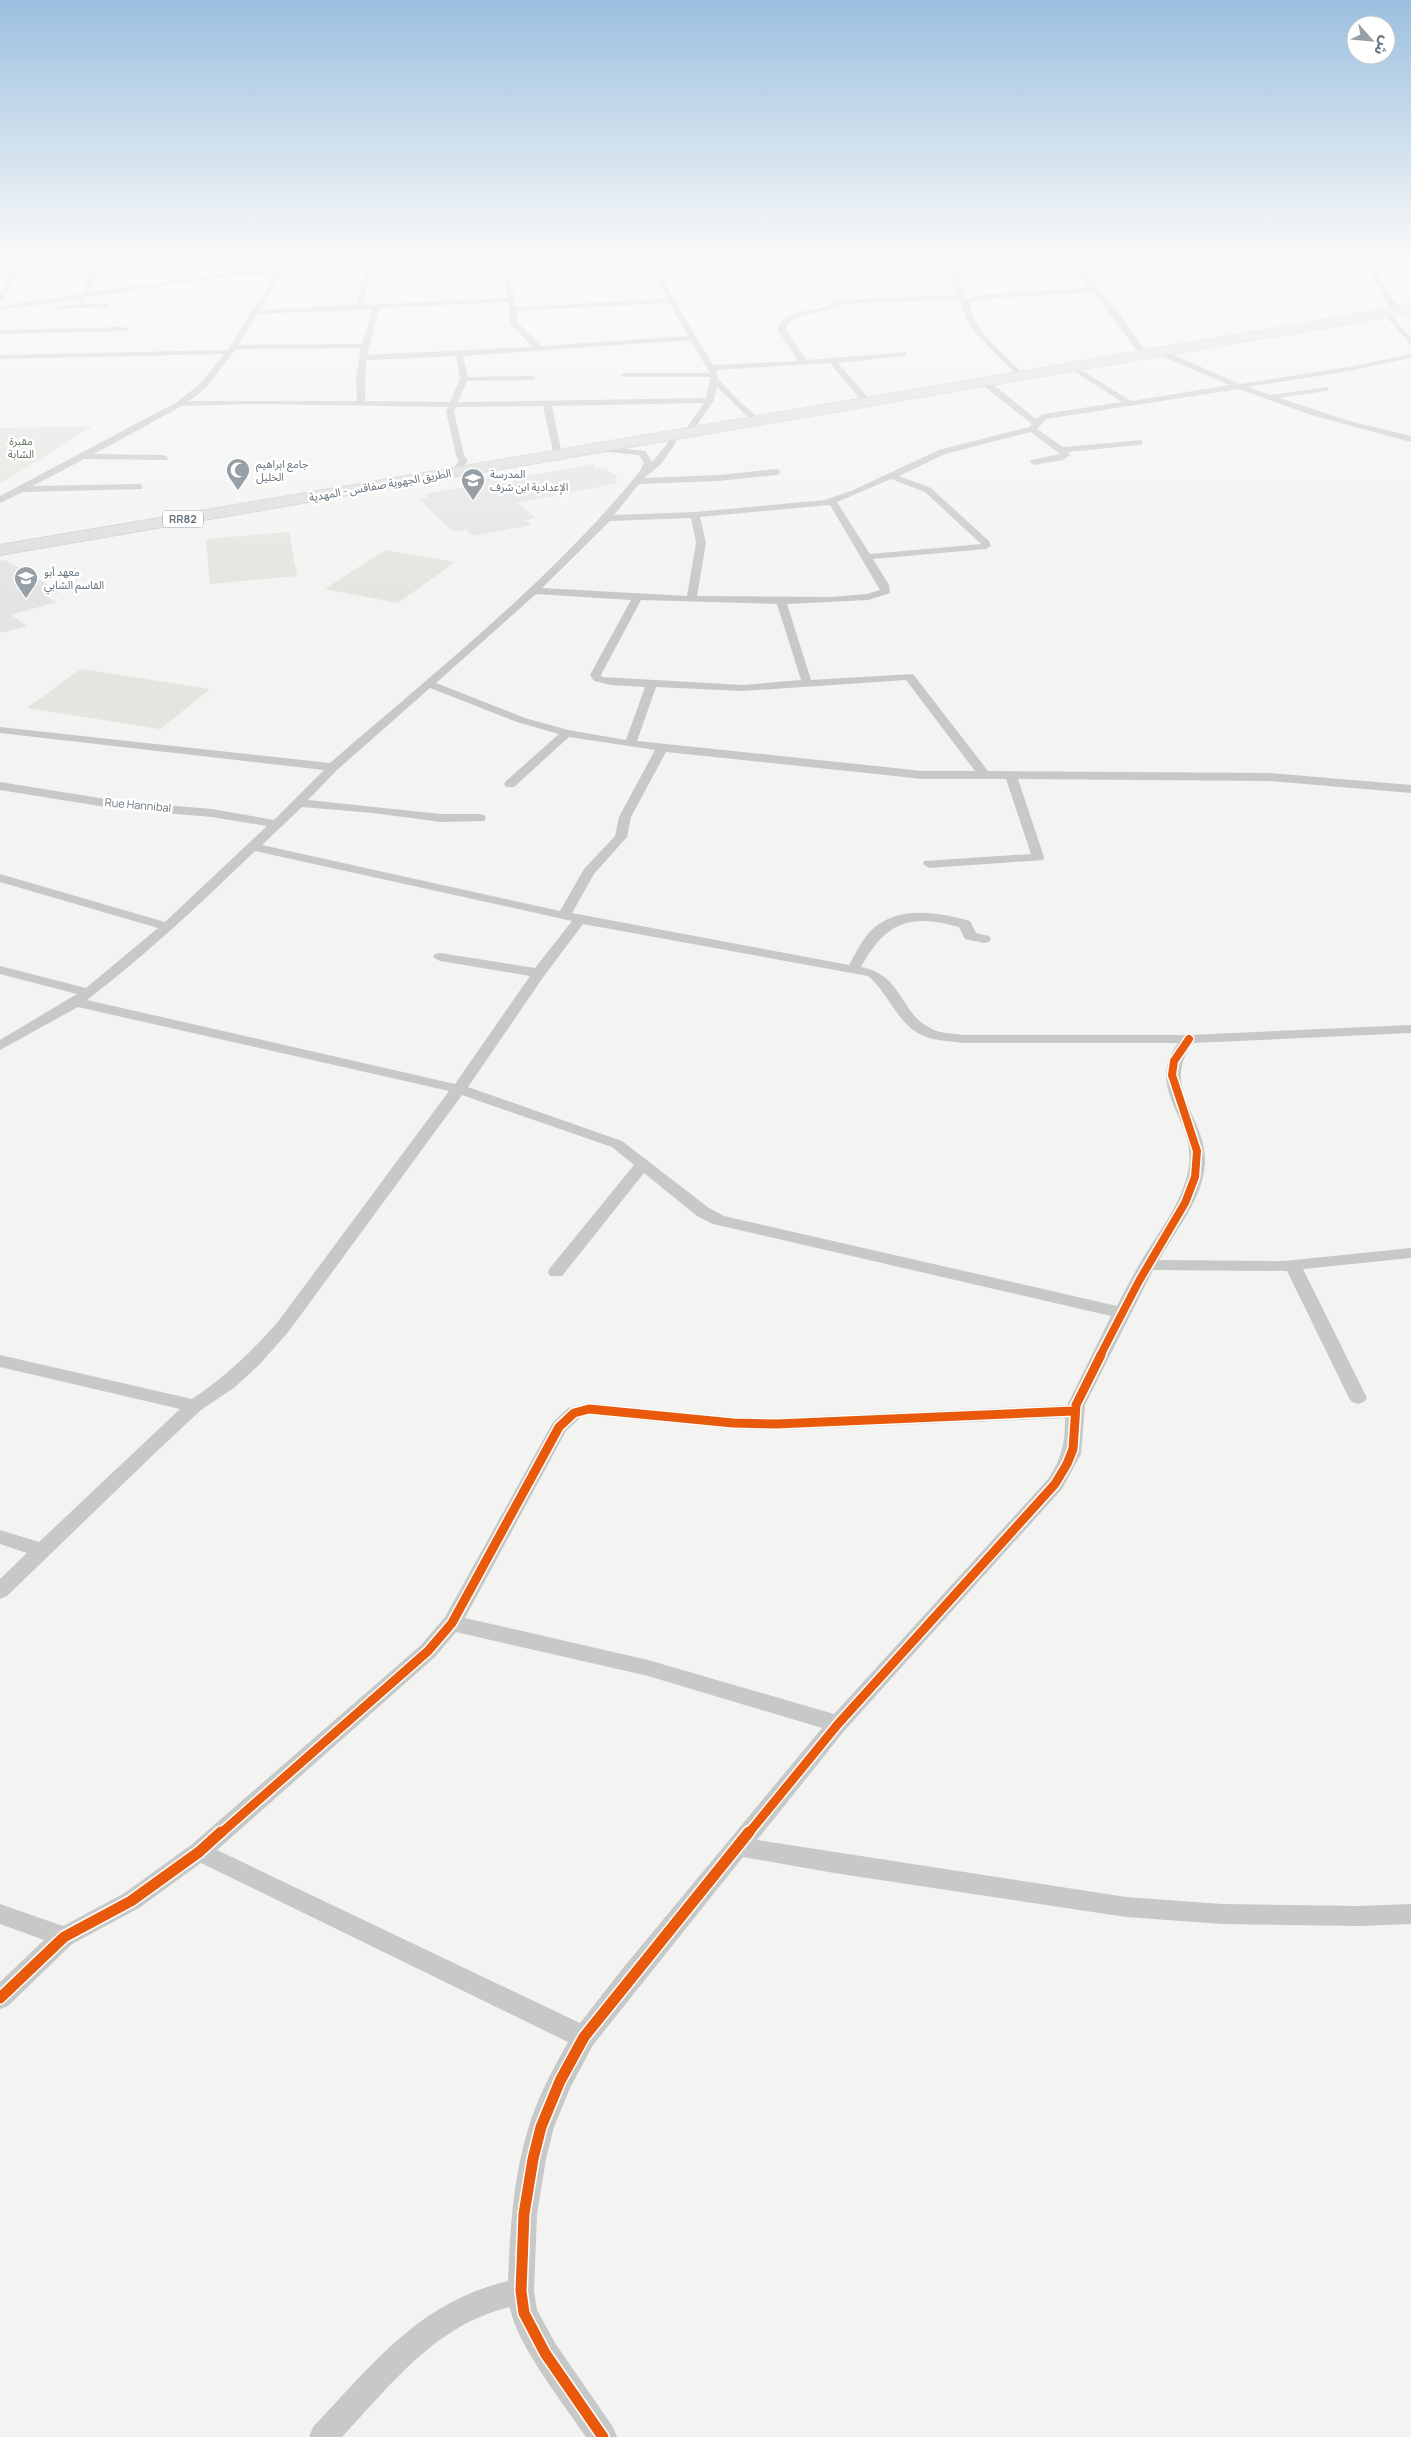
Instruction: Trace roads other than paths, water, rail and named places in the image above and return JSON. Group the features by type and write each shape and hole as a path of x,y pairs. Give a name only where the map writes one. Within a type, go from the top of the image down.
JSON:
{"main road":[{"name":"الطريق الجهوية صفاقس - المهدية","path":"0,550 599,448 652,445 674,434 1050,370"}],"street":[{"path":"0,500 180,404 203,386 216,370"},
{"path":"361,370 359,387 362,403"},
{"path":"455,472 464,461 460,455 450,412 464,379 462,370"},
{"path":"712,370 736,403 756,420"},
{"path":"624,375 714,374 749,370"},
{"path":"839,370 867,402"},
{"path":"1015,370 1019,375"},
{"path":"1078,370 1130,404"},
{"path":"1192,370 1268,398 1411,440"},
{"path":"607,518 695,515 832,501 892,476 942,452 1034,426 1043,417 1344,370"},
{"path":"688,432 710,400 714,374"},
{"path":"464,379 533,378"},
{"path":"983,381 1066,455 1064,458 1034,462"},
{"path":"1268,398 1325,389"},
{"path":"180,404 452,404 710,400"},
{"path":"547,403 558,455"},
{"path":"1382,433 1411,430"},
{"path":"0,1046 83,997 168,927 299,804 333,767 534,591 607,518 643,472 666,452 674,434"},
{"path":"1062,450 1139,442"},
{"path":"643,472 652,445"},
{"path":"599,448 632,450 642,453 643,472"},
{"path":"82,456 164,458"},
{"path":"643,472 719,478 777,472"},
{"path":"867,557 986,546 928,490 892,476"},
{"path":"21,489 139,487"},
{"path":"534,591 638,597 781,600 863,599 881,596 886,591 886,588 832,501"},
{"path":"692,598 701,543 695,515"},
{"path":"638,597 596,678 604,681 742,688 909,676 985,776"},
{"path":"781,600 807,683"},
{"path":"430,684 521,720 567,733 662,748 884,772 923,776 1195,775 1270,777 1411,789"},
{"path":"630,744 652,684"},
{"path":"0,730 333,767"},
{"path":"510,784 567,733"},
{"path":"0,1591 194,1406 229,1383 254,1360 283,1327 375,1200 459,1089 539,973 572,917 589,872 621,837 625,817 662,748"},
{"path":"929,864 1036,858 1038,856 1011,776"},
{"name":"Rue Hannibal","path":"0,786 118,805 212,813 276,824"},
{"path":"299,804 373,808 441,818 480,818"},
{"path":"253,847 572,917 872,974 882,980 914,1024 927,1033 939,1036 963,1039 1189,1039 1411,1029"},
{"path":"0,878 168,927"},
{"path":"853,969 867,945 888,924 917,917 950,919 965,924 970,936 984,939"},
{"path":"440,957 539,973"},
{"path":"0,970 83,997 459,1089 617,1144 703,1212 720,1220 941,1273 1122,1313"},
{"path":"603,2437 545,2353 524,2313 521,2291 524,2214 533,2159 541,2127 560,2081 584,2037 838,1724 1055,1484 1069,1461 1074,1443 1073,1411 1147,1265 1183,1205 1197,1163 1196,1144 1173,1078 1173,1065 1178,1053 1189,1039"},
{"path":"556,1272 643,1164"},
{"path":"1147,1265 1292,1265 1411,1253"},
{"path":"1292,1265 1358,1398"},
{"path":"0,1361 194,1406"},
{"path":"0,1998 64,1937 131,1901 199,1852 428,1651 452,1623 559,1427 574,1413 589,1410 614,1410 700,1421 776,1424 1073,1411"},
{"path":"0,1537 42,1550"},
{"path":"452,1623 656,1670 838,1724"},
{"path":"738,1846 834,1863 1126,1907 1222,1914 1359,1916 1411,1914"},
{"path":"199,1852 584,2037"},
{"path":"0,1914 64,1937"},
{"path":"324,2437 400,2357 436,2325 475,2304 521,2291"}],"place":[{"name":"جامع ابراهيم الخليل","path":"238,491"},
{"name":"المدرسة الإعدادية ابن شرف","path":"473,501"},
{"name":"معهد أبو القاسم الشابي","path":"26,599"}],"park label":[{"name":"مقبرة الشابة","path":"21,447"}]}
